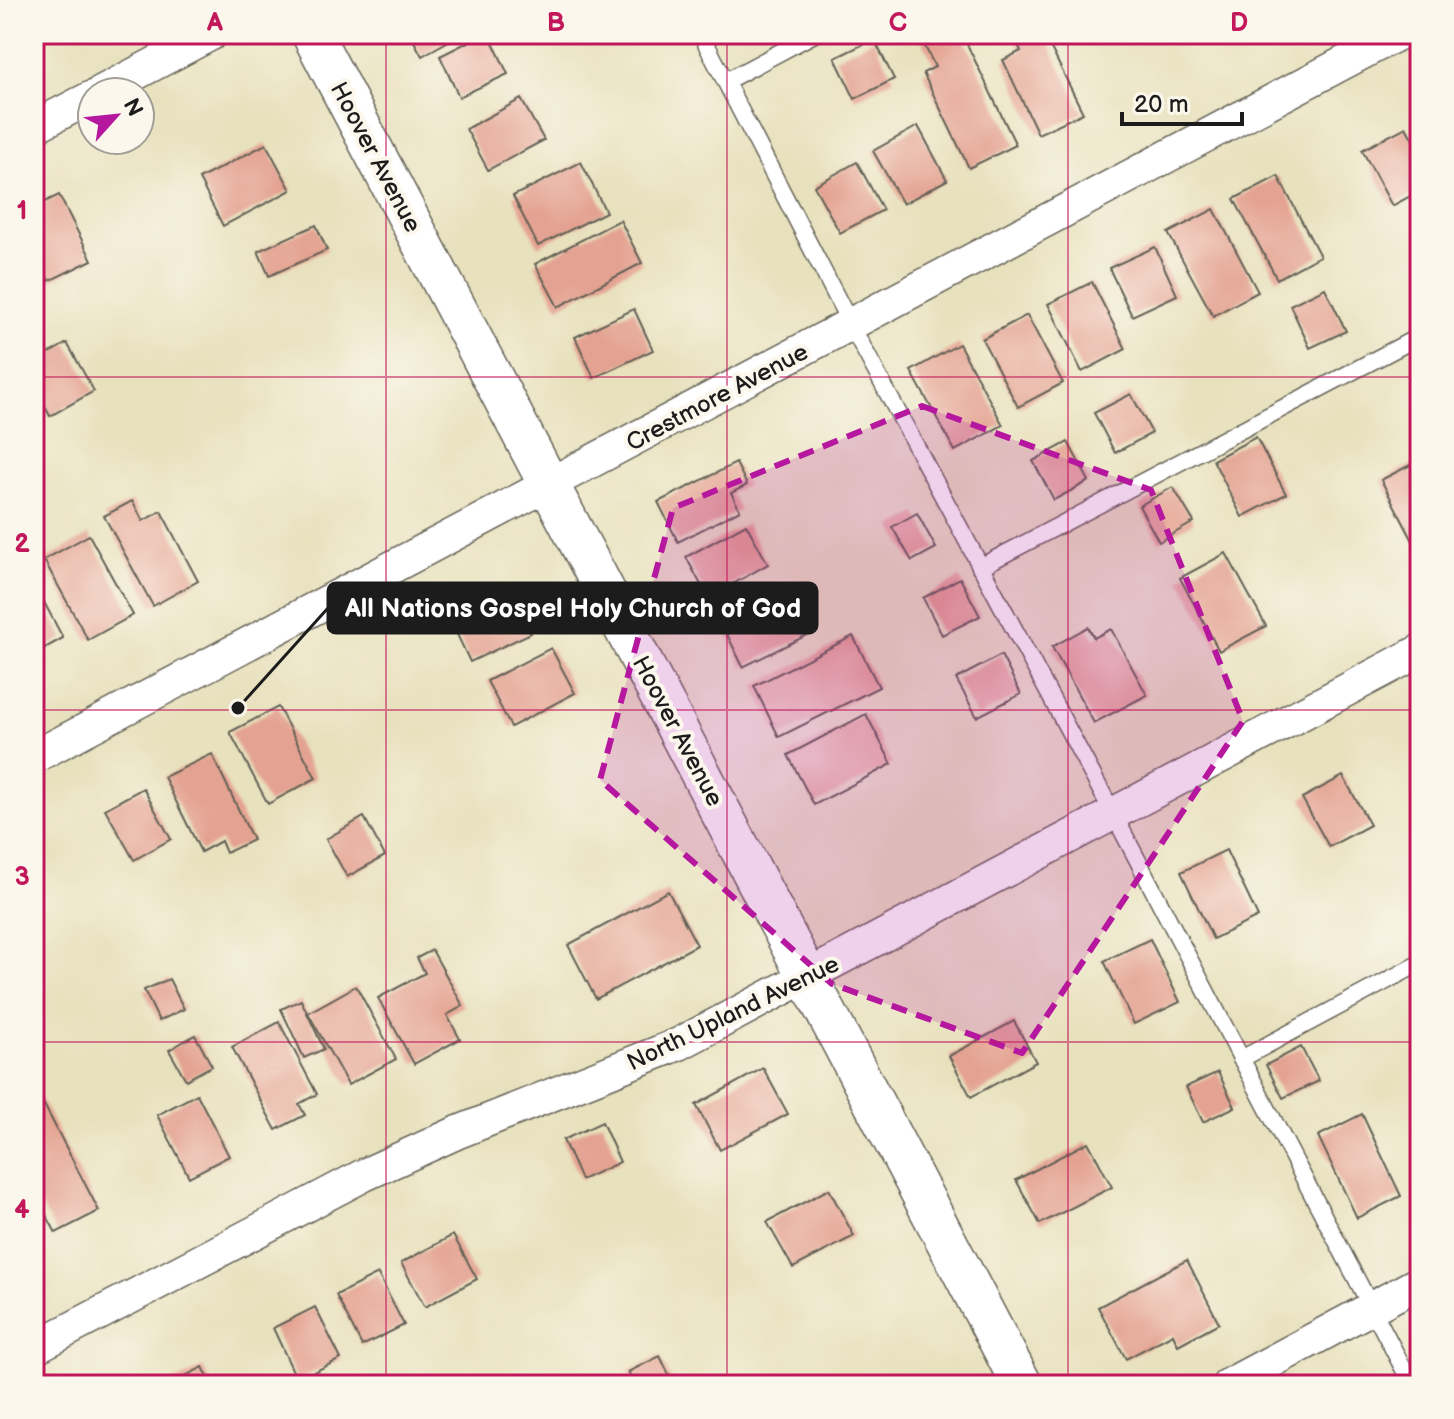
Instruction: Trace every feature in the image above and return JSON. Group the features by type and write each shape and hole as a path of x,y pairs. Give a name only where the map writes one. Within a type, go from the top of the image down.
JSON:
{"street":[{"path":"131,76 211,34"},
{"name":"Hoover Avenue","path":"312,34 1022,1385"},
{"name":"Crestmore Avenue","path":"34,757 1398,34"},
{"path":"34,127 76,105"},
{"name":"North Upland Avenue","path":"34,1348 364,1175 456,1133 679,1044 1420,651"},
{"path":"1228,1385 1420,1282"}],"lane":[{"path":"701,34 851,325 1114,815 1412,1385"},
{"path":"726,81 814,34"},
{"path":"980,567 1420,336"},
{"path":"1241,1059 1420,963"}],"highlighted area":[{"path":"922,406 1151,490 1243,721 1022,1053 832,984 600,780 673,508"}],"building":[{"path":"410,34 461,34 422,56"},
{"path":"489,34 508,74 459,97 440,56"},
{"path":"919,34 962,34 1016,145 969,168 923,73 935,67"},
{"path":"1044,34 1083,113 1038,134 1003,60 1021,51 1014,36"},
{"path":"874,39 894,79 855,99 835,58"},
{"path":"521,99 544,140 488,170 466,129"},
{"path":"918,126 947,180 903,204 873,151"},
{"path":"1406,127 1420,153 1420,191 1392,206 1362,150"},
{"path":"266,144 291,190 223,226 199,179"},
{"path":"581,162 606,212 538,246 513,196"},
{"path":"857,162 883,210 840,233 814,186"},
{"path":"1278,176 1320,256 1277,279 1234,199"},
{"path":"59,195 92,260 49,281 34,251 34,207"},
{"path":"1214,209 1258,292 1213,316 1168,233"},
{"path":"620,220 642,263 558,307 535,264"},
{"path":"316,225 327,250 269,276 258,251"},
{"path":"1155,247 1177,295 1132,316 1109,268"},
{"path":"1092,282 1126,349 1082,372 1048,304"},
{"path":"1325,288 1346,331 1310,348 1290,305"},
{"path":"634,309 653,350 594,378 575,337"},
{"path":"1027,315 1063,383 1018,407 982,339"},
{"path":"67,343 94,391 50,416 34,386 34,362"},
{"path":"959,344 1003,425 955,451 911,371"},
{"path":"1131,394 1152,433 1115,453 1094,413"},
{"path":"1256,437 1286,494 1242,517 1213,460"},
{"path":"1068,442 1089,481 1054,500 1033,461"},
{"path":"1420,460 1420,554 1381,480"},
{"path":"736,463 747,485 731,493 740,510 678,542 658,502"},
{"path":"1173,487 1194,522 1159,542 1139,506"},
{"path":"132,501 143,521 161,511 198,581 153,606 104,516"},
{"path":"917,513 936,548 912,561 892,527"},
{"path":"746,524 768,564 708,598 686,557"},
{"path":"89,535 133,615 88,640 44,560"},
{"path":"1226,553 1266,626 1219,651 1180,578"},
{"path":"960,578 980,616 942,635 923,598"},
{"path":"508,586 531,633 470,662 448,615"},
{"path":"36,587 63,638 34,654 34,589"},
{"path":"779,594 789,616 800,610 811,633 743,667 721,622"},
{"path":"1088,627 1094,638 1111,629 1147,695 1094,723 1052,647"},
{"path":"853,636 879,687 779,737 754,686"},
{"path":"551,648 575,693 511,727 487,681"},
{"path":"1001,655 1021,694 977,717 956,679"},
{"path":"278,707 316,778 268,804 230,732"},
{"path":"866,714 892,764 814,805 788,755"},
{"path":"212,754 253,840 226,853 221,841 201,852 164,777"},
{"path":"1343,776 1370,825 1329,847 1302,798"},
{"path":"143,788 171,839 134,860 105,809"},
{"path":"364,817 385,856 347,877 326,839"},
{"path":"1226,850 1258,917 1213,939 1181,872"},
{"path":"668,891 697,945 596,999 568,945"},
{"path":"1150,939 1180,1002 1134,1024 1104,961"},
{"path":"432,950 463,1006 447,1015 460,1039 414,1064 378,998 425,973 417,958"},
{"path":"169,979 184,1009 159,1021 144,990"},
{"path":"356,986 396,1059 348,1085 308,1013"},
{"path":"301,1000 324,1049 304,1058 281,1009"},
{"path":"1014,1021 1036,1062 971,1097 949,1056"},
{"path":"279,1022 317,1094 299,1104 305,1115 276,1130 232,1047"},
{"path":"195,1035 212,1066 186,1080 169,1050"},
{"path":"1301,1047 1319,1081 1283,1098 1266,1065"},
{"path":"763,1068 788,1114 720,1150 696,1105"},
{"path":"1218,1072 1235,1107 1203,1122 1186,1087"},
{"path":"37,1091 99,1211 56,1233 34,1192 34,1093"},
{"path":"197,1094 229,1156 189,1177 157,1115"},
{"path":"1362,1114 1401,1196 1357,1218 1318,1136"},
{"path":"602,1122 620,1162 581,1180 563,1140"},
{"path":"1088,1142 1112,1187 1040,1224 1016,1180"},
{"path":"829,1189 854,1236 793,1268 767,1222"},
{"path":"453,1235 477,1279 425,1307 401,1263"},
{"path":"1187,1260 1219,1323 1178,1345 1173,1334 1126,1359 1098,1307"},
{"path":"378,1274 404,1325 362,1346 336,1295"},
{"path":"315,1307 341,1359 297,1380 273,1328"},
{"path":"660,1356 674,1385 635,1385 628,1372"},
{"path":"203,1367 212,1385 167,1385"}],"place":[{"name":"All Nations Gospel Holy Church of God","path":"238,708"}]}
